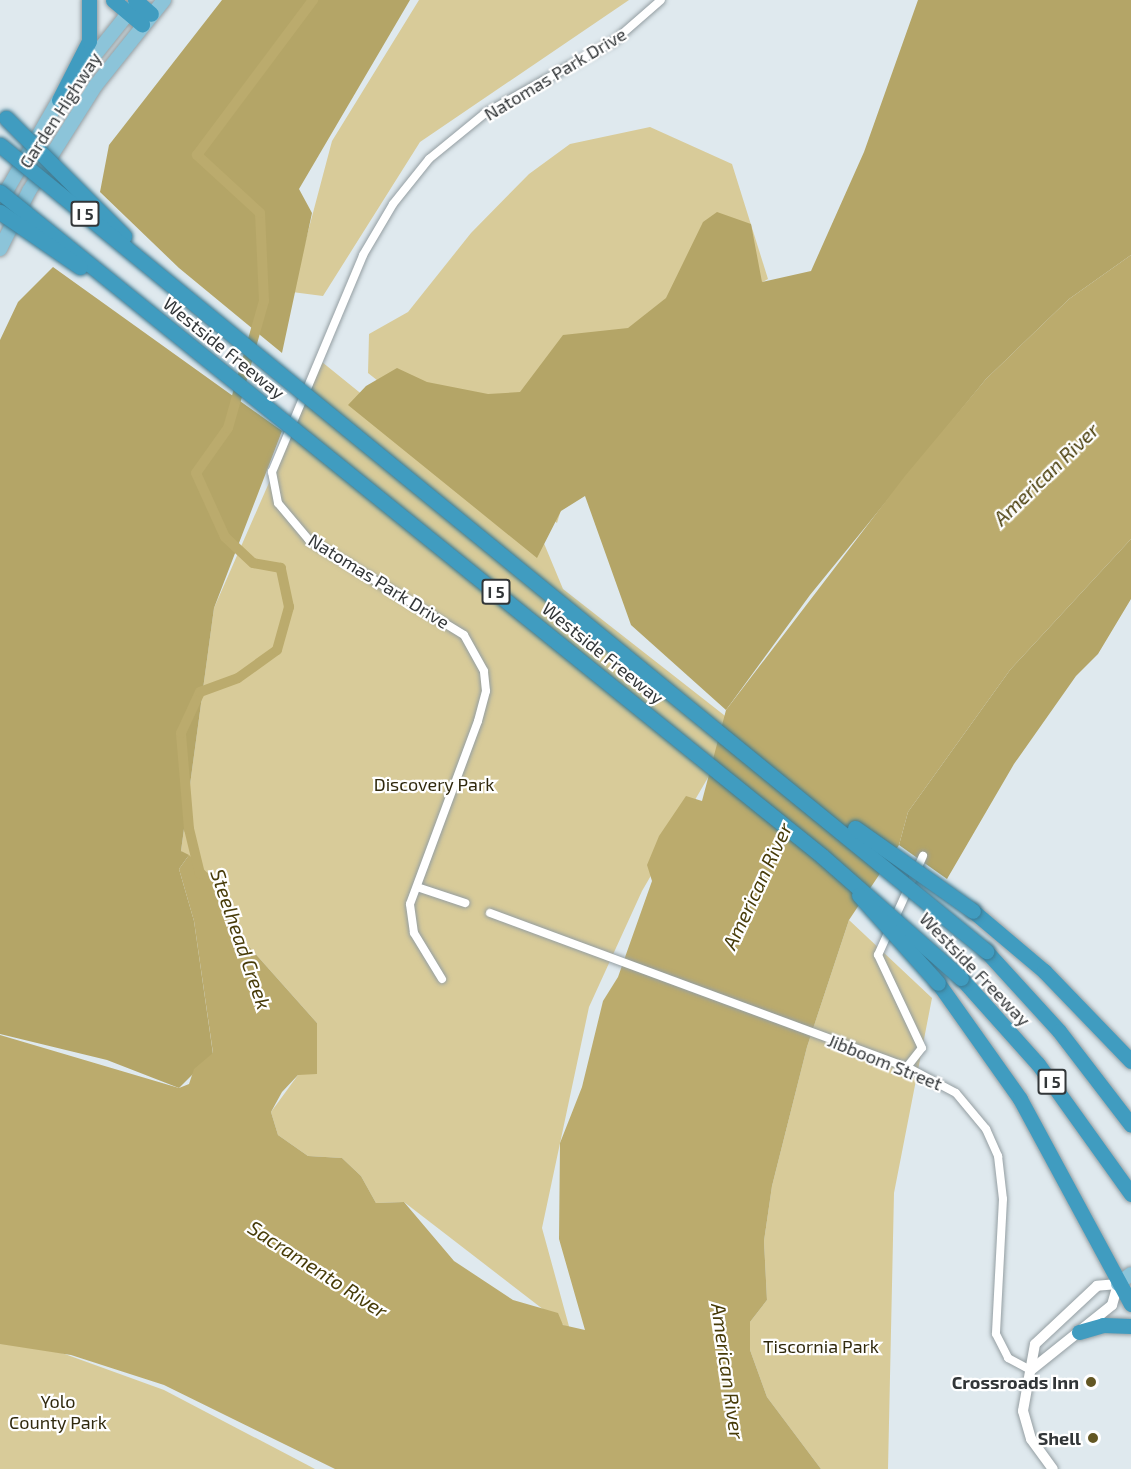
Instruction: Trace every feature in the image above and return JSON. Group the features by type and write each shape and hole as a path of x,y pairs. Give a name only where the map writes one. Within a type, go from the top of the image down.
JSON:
{"highway":[{"path":"59,100 89,41 89,0"},
{"path":"113,0 135,4 146,19"},
{"path":"3,115 170,283"},
{"name":"Westside Freeway","path":"0,145 764,764 986,951 1059,1031 1131,1125"},
{"name":"Westside Freeway","path":"0,192 822,855 961,978 1044,1072 1131,1194"},
{"path":"0,212 169,329"},
{"path":"764,764 973,911 1044,971 1131,1061"},
{"path":"822,855 938,983 1020,1099 1118,1284 1131,1304"},
{"path":"1079,1332 1103,1325 1131,1326"}],"main road":[{"name":"Garden Highway","path":"0,249 60,140 146,19 164,0"},
{"name":"Garden Highway","path":"0,202 59,100 135,4"},
{"path":"1118,1284 1131,1274"}],"street":[{"name":"Natomas Park Drive","path":"442,979 408,917 478,721 486,691 484,671 464,635 309,540 278,503 272,472 363,255 393,204 429,159 484,114 614,41 661,0"},
{"path":"907,1067 917,1055 920,1040 878,962 922,856"},
{"path":"417,887 465,903"},
{"name":"Jibboom Street","path":"490,913 907,1067 956,1093 995,1148 1003,1199 996,1334 1008,1358 1031,1370"},
{"path":"1031,1370 1112,1305 1118,1284 1097,1286 1035,1344 1031,1370 1025,1425 1053,1469"}],"green space":[{"path":"419,0 629,0 420,142 323,296 292,292 332,141"},
{"path":"650,127 732,164 768,279 681,327 595,395 557,523 368,373 369,334 408,312 471,233 529,174 570,144"},
{"name":"Discovery Park","path":"322,362 543,541 563,589 738,726 642,891 589,1007 542,1228 570,1330 404,1202 376,1203 361,1176 342,1158 308,1156 278,1135 271,1112 298,1075 317,1023 229,924 228,893 181,851 214,608"},
{"name":"Tiscornia Park","path":"849,920 932,998 894,1193 888,1469 821,1469 767,1397 750,1350 750,1322 767,1300 764,1241 772,1186 807,1047"},
{"name":"Yolo County Park","path":"0,1343 62,1353 164,1390 315,1469 0,1469"}],"shaded area":[{"path":"222,0 410,0 299,189 312,213 282,353 179,268 100,192 109,145"},
{"path":"918,0 1131,0 1131,255 1069,299 986,379 810,595 726,710 631,625 585,496 561,511 537,558 348,405 366,386 397,368 427,382 488,394 520,392 563,335 628,328 666,298 703,222 717,212 751,224 762,282 811,271 864,152"},
{"path":"53,267 282,431 214,608 181,851 189,855 179,869 194,921 213,1054 179,1088 107,1060 0,1034 0,340 18,302"},
{"path":"1131,539 1131,599 1098,654 1076,676 1014,764 947,879 899,845 908,812 1010,670"}],"water":[{"path":"1131,255 1131,539 1010,670 908,812 899,845 849,920 807,1047 772,1186 764,1241 767,1300 750,1322 750,1350 767,1397 821,1469 335,1469 164,1385 71,1355 0,1344 0,1035 179,1088 189,1084 194,1069 213,1053 194,921 179,869 189,855 228,893 229,924 317,1023 317,1074 298,1075 282,1092 271,1112 278,1135 308,1156 342,1158 361,1176 376,1203 404,1202 454,1261 513,1300 558,1313 563,1325 585,1330 559,1239 560,1143 582,1087 603,1001 618,977 652,881 647,865 659,836 686,796 702,801 726,710 905,476 986,379 1069,299"}],"waterway":[{"name":"Steelhead Creek","path":"200,874 189,829 181,733 200,692 238,678 277,650 289,607 281,568 253,563 225,537 196,473 228,428 264,301 260,213 197,155 313,0"}],"place":[{"name":"Crossroads Inn","path":"1091,1382"},
{"name":"Shell","path":"1093,1438"}],"water label":[{"name":"American River","path":"1046,474"},
{"name":"American River","path":"757,886"},
{"name":"Sacramento River","path":"318,1269"},
{"name":"American River","path":"728,1371"}]}
